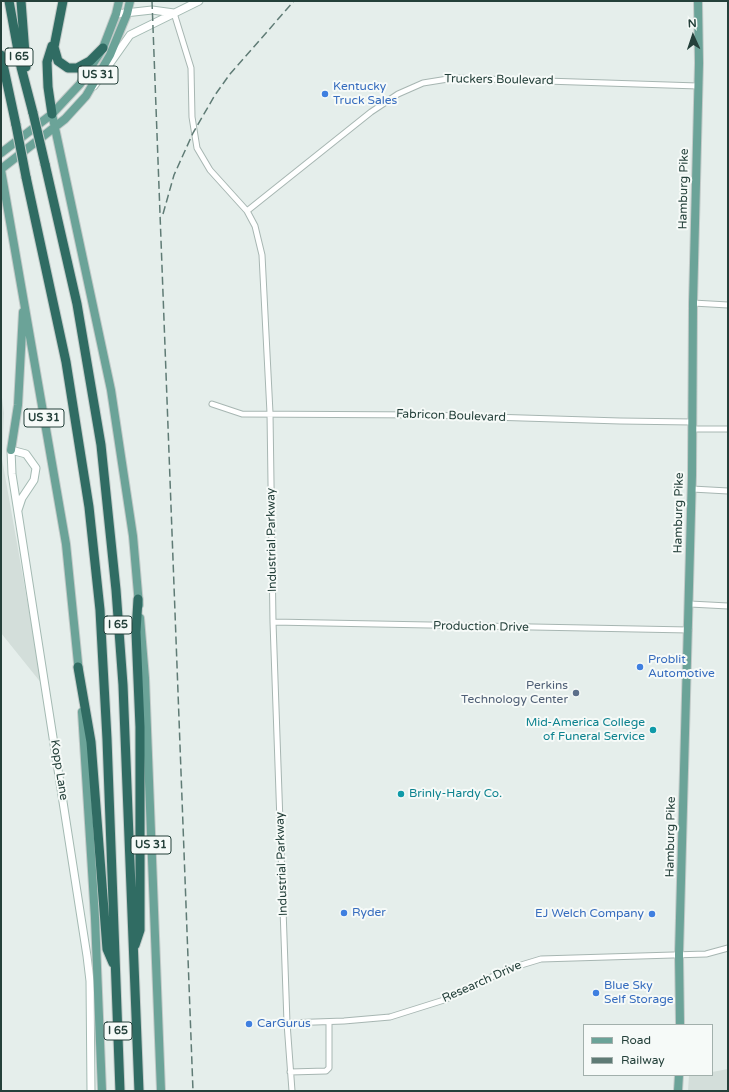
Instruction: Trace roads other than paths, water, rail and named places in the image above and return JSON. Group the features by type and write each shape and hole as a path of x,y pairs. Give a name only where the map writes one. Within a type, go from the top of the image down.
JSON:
{"highway":[{"name":"I 65","path":"9,1 29,100 77,304 101,445 116,590 123,685 139,1091"},
{"path":"21,1 29,100"},
{"path":"63,1 54,53 61,64 68,68 83,66 103,48"},
{"path":"52,114 48,87 47,62 56,37"},
{"name":"I 65","path":"1,55 66,362 90,515 100,610 107,731 120,1091"},
{"path":"1,59 7,85"},
{"path":"133,950 140,930 140,727 136,632 138,599"},
{"path":"78,667 91,742 107,949 116,971"}],"main road":[{"name":"US 31","path":"1,153 52,114 80,84 103,48 116,14 119,1"},
{"name":"US 31","path":"130,1 127,14 110,55 86,96 73,111 56,126 111,390 133,536 145,678 161,1091"},
{"name":"Hamburg Pike","path":"680,1024 679,954 690,604 698,1"},
{"path":"1,170 56,126 52,114"},
{"name":"US 31","path":"1,170 9,224 23,295 66,544 78,667 96,918 102,1091"},
{"path":"1,210 9,224"},
{"path":"11,450 18,405 23,295"},
{"path":"678,1091 679,1076"}],"street":[{"path":"86,96 100,80 130,35 139,29 167,18 174,12 199,1"},
{"path":"116,14 127,14 152,10 174,12"},
{"name":"Industrial Parkway","path":"174,12 191,68 192,117 197,148 210,170 247,211 255,226 262,255 270,413 273,622 287,1023 292,1091"},
{"name":"Truckers Boulevard","path":"247,211 371,112 398,94 423,83 455,78 698,86"},
{"path":"693,303 728,305"},
{"name":"Fabricon Boulevard","path":"212,404 242,414 270,413 692,426 728,429"},
{"path":"11,450 26,454 36,468 34,480 22,498 18,510"},
{"name":"Kopp Lane","path":"11,450 12,474 87,956 90,981 91,1091"},
{"path":"692,489 728,491"},
{"path":"690,604 728,606"},
{"name":"Production Drive","path":"273,622 689,630"},
{"name":"Research Drive","path":"287,1023 329,1022 390,1017 444,1000 508,969 541,959 706,954 728,948"},
{"path":"290,1072 326,1071 330,1068 329,1022"}],"railway":[{"path":"152,1 193,1091"},
{"path":"163,214 174,175 193,133 215,95 230,74 294,1"}],"place":[{"name":"Kentucky Truck Sales","path":"325,94"},
{"name":"Problit Automotive","path":"640,667"},
{"name":"Perkins Technology Center","path":"576,693"},
{"name":"Mid-America College of Funeral Service","path":"653,730"},
{"name":"Brinly-Hardy Co.","path":"401,794"},
{"name":"Ryder","path":"344,913"},
{"name":"EJ Welch Company","path":"652,914"},
{"name":"Blue Sky Self Storage","path":"596,993"},
{"name":"CarGurus","path":"249,1024"}]}
